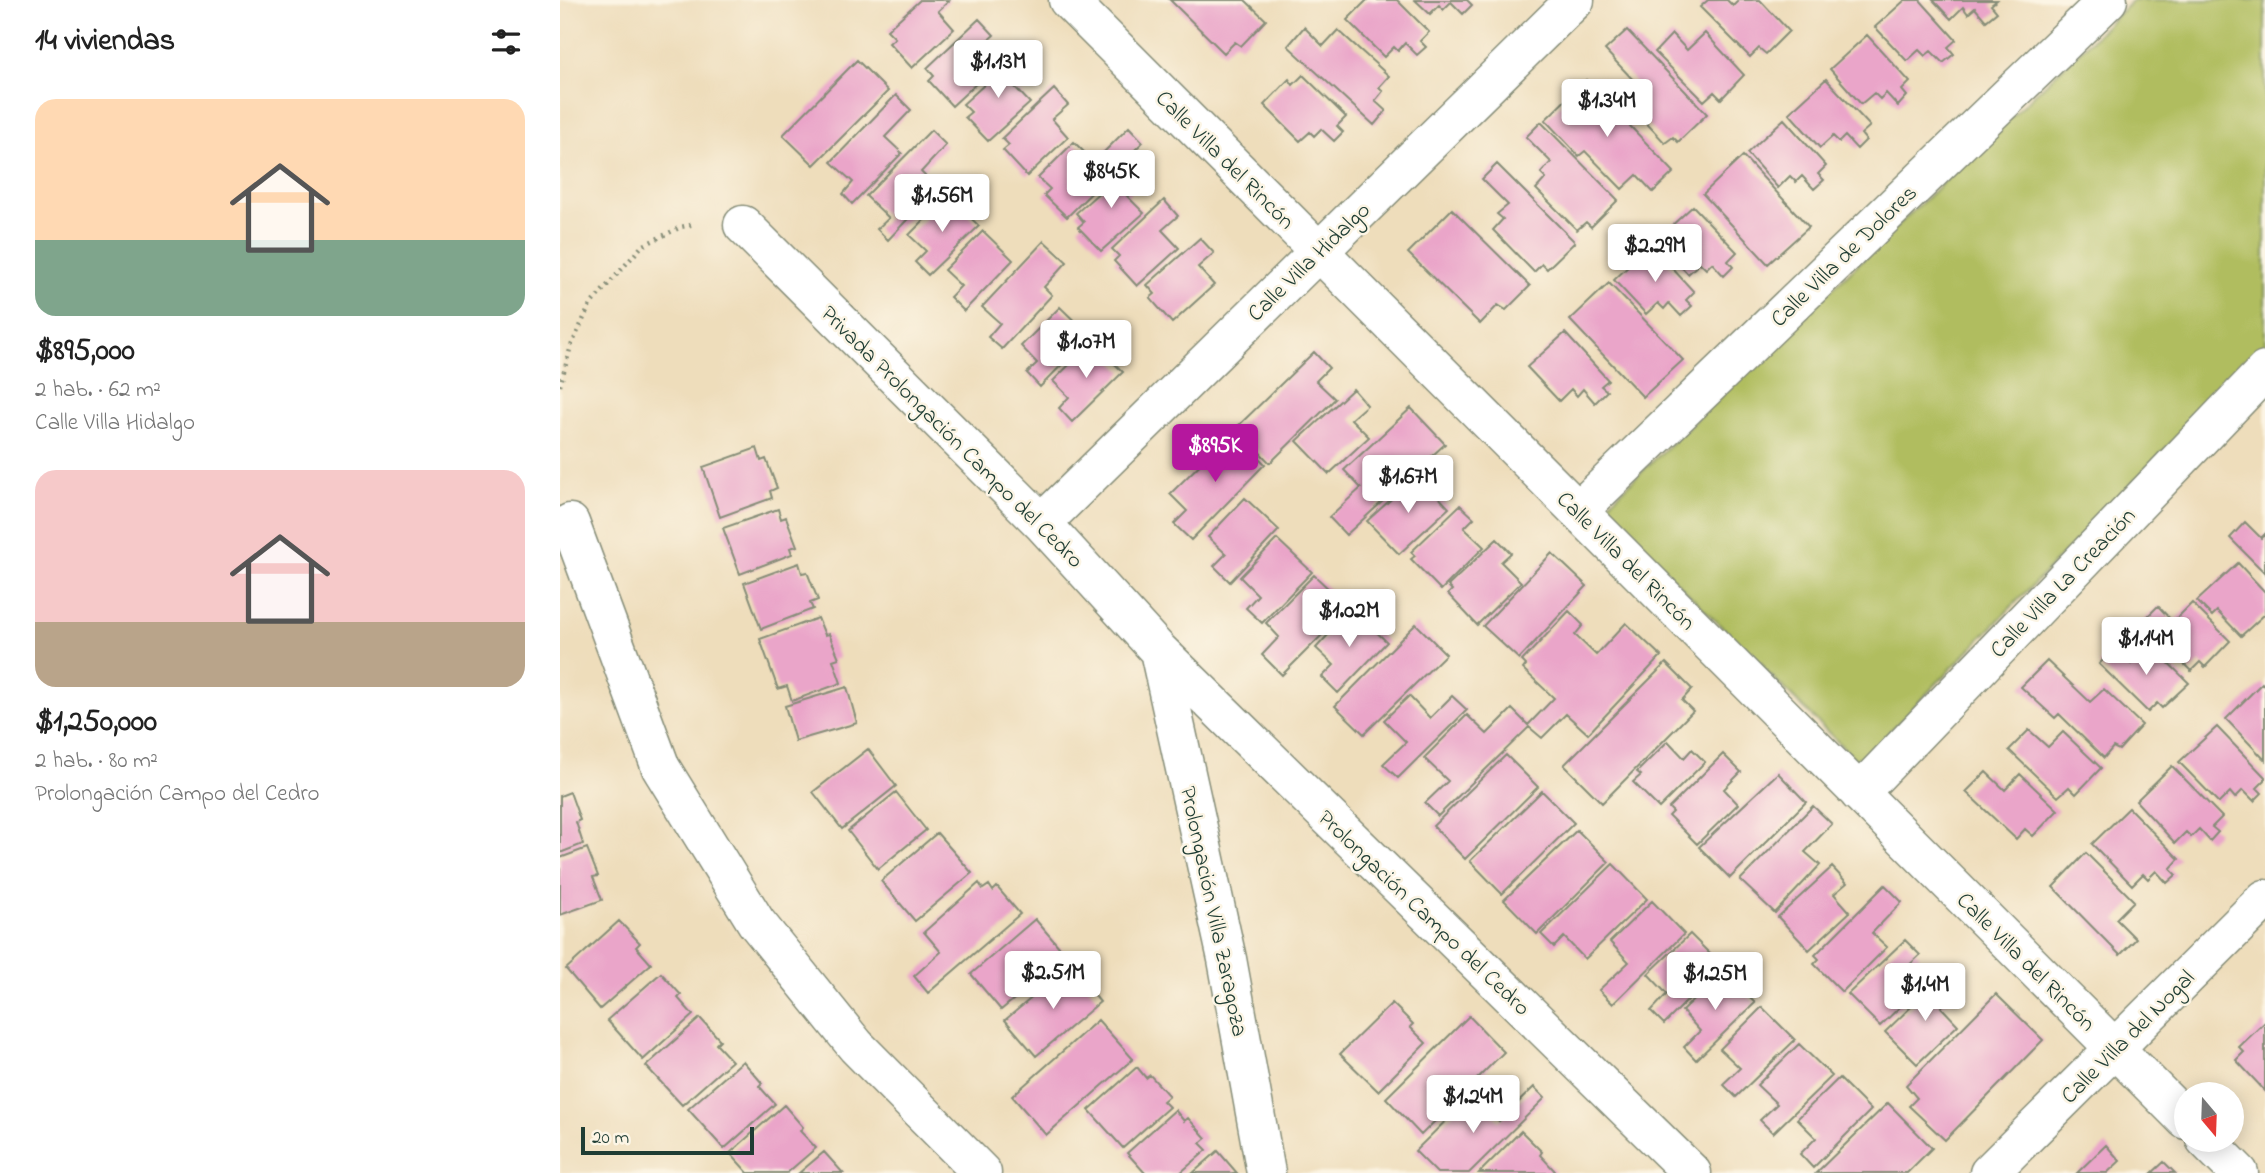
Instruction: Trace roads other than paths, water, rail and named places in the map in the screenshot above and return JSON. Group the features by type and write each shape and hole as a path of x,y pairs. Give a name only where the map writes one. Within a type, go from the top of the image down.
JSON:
{"street":[{"name":"Calle Villa del Rincón","path":"1068,0 2174,1107"},
{"name":"Calle Villa Hidalgo","path":"1042,523 1575,0"},
{"name":"Calle Villa de Dolores","path":"1578,511 2108,0"},
{"name":"Privada Prolongación Campo del Cedro","path":"743,225 1042,523 1159,651"},
{"name":"Calle Villa La Creación","path":"1859,793 2265,371"},
{"path":"570,523 661,768 756,922 856,1046 982,1173"},
{"name":"Prolongación Villa Zaragoza","path":"1159,651 1227,959 1266,1173"},
{"name":"Prolongación Campo del Cedro","path":"1159,651 1692,1173"},
{"name":"Calle Villa del Nogal","path":"1989,1173 2265,899"},
{"path":"2218,1152 2239,1173"}]}
